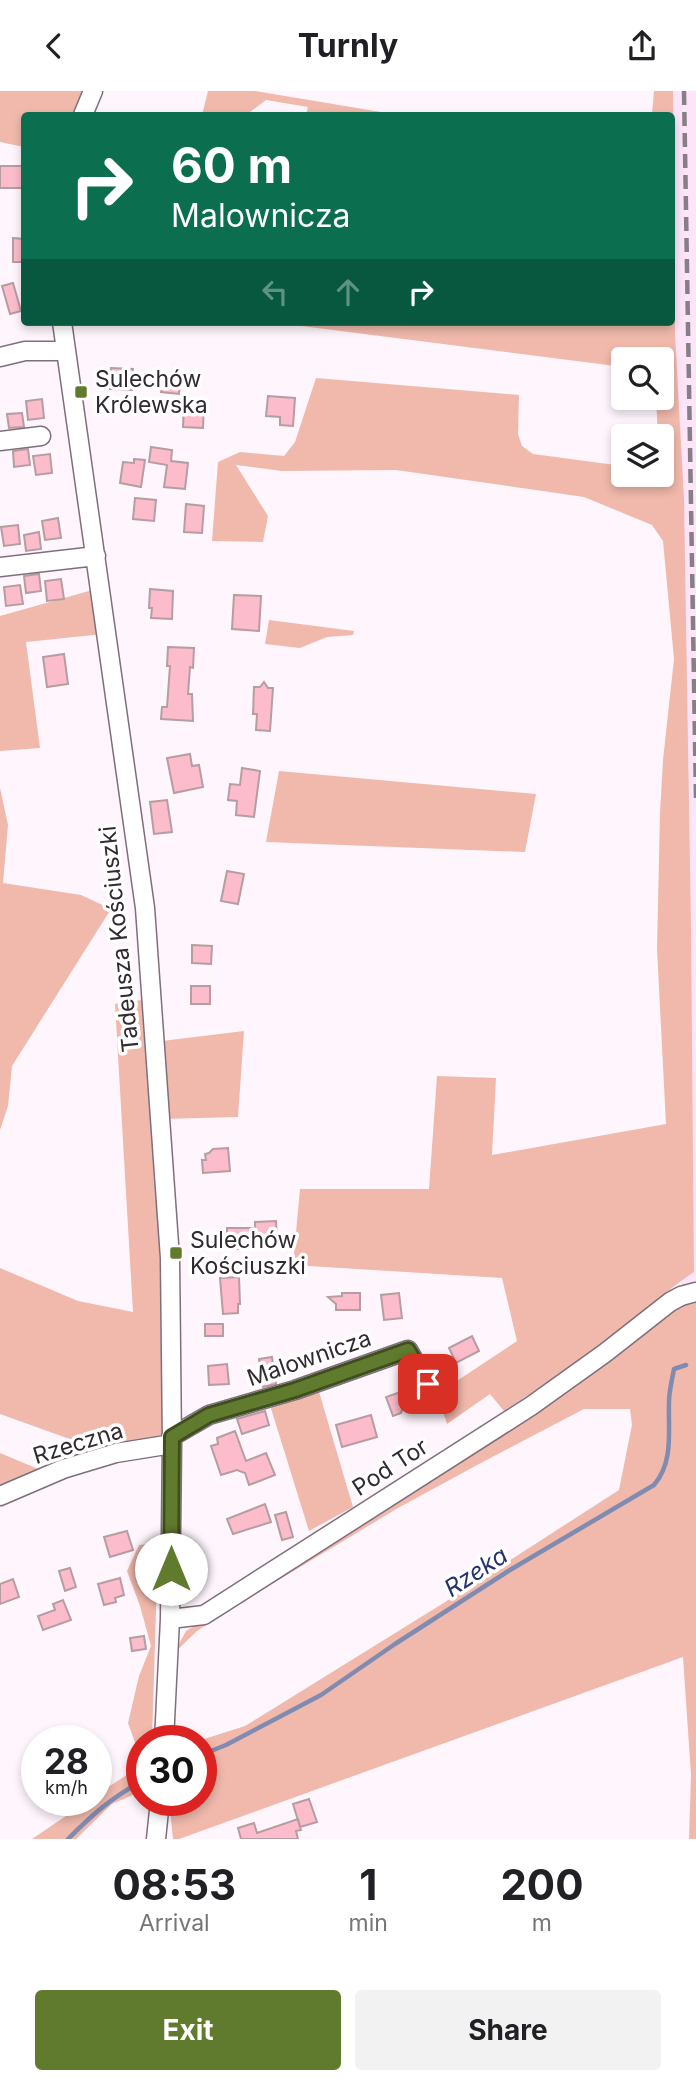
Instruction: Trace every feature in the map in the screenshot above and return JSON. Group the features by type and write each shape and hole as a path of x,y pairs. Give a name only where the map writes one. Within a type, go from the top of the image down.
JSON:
{"street":[{"path":"84,112 93,91"},
{"name":"Tadeusza Kościuszki","path":"63,326 145,908 170,1258 172,1440 170,1619 165,1725"},
{"path":"0,357 25,351 66,351"},
{"path":"0,441 41,436"},
{"path":"0,567 96,556"},
{"name":"Pod Tor","path":"170,1619 204,1615 531,1406 605,1353 670,1301 696,1292"},
{"name":"Malownicza","path":"172,1440 209,1415 295,1390 408,1350 438,1402"},
{"name":"Rzeczna","path":"0,1496 64,1469 172,1440"},
{"path":"156,1839 158,1816"}],"shaded area":[{"path":"0,91 84,91 77,112 21,112 21,146 0,142"},
{"path":"208,91 255,91 381,112 307,112 308,107 266,100 250,112 203,112"},
{"path":"654,91 696,91 696,1286 682,1288 674,659 665,487 674,487 674,424 657,424 657,410 674,410 674,347 665,347 671,326 675,326 675,112 652,112"},
{"path":"654,91 673,91 673,112 652,112"},
{"path":"301,326 675,326 684,499 694,1272 583,1357 504,1411 490,1394 447,1424 437,1394 517,1341 502,1278 293,1265 300,1189 429,1189 437,1076 496,1078 492,1155 666,1124 657,949 663,760 674,659 663,541 652,525 584,497 396,470 282,471 236,465 268,516 263,542 212,541 218,462 240,452 284,456 295,442 316,378 519,395 518,434 522,446 533,454 611,464 611,487 674,487 674,424 657,424 657,410 674,410 674,347 611,347 611,365"},
{"path":"96,589 103,634 26,642 40,748 0,751 0,616"},
{"path":"269,620 354,631 353,635 327,637 300,648 265,644"},
{"path":"279,771 536,794 525,852 266,842"},
{"path":"0,788 8,825 3,883 81,895 111,909 12,1066 8,1106 0,1130"},
{"path":"148,999 167,1417 165,1432 150,1442 103,1451 0,1414 0,1268 78,1301 133,1312 115,1004"},
{"path":"244,1031 238,1117 163,1119 154,1042"},
{"path":"696,1298 696,1839 689,1839 691,1775 683,1657 173,1839 171,1816 217,1816 217,1735 245,1726 619,1490 632,1425 630,1409 584,1409 479,1464 398,1508 272,1584 197,1631 174,1653 186,1631 309,1556 602,1365 673,1310"},
{"path":"317,1385 353,1507 309,1531 269,1402"},
{"path":"0,1453 43,1471 0,1486"},
{"path":"158,1543 152,1725 128,1723 139,1676 151,1646 127,1571 139,1545"},
{"path":"126,1775 126,1798 112,1804 112,1785"},
{"path":"66,1816 100,1816 76,1839 32,1839"}],"building":[{"path":"0,166 21,166 21,188 0,188"},
{"path":"13,238 21,239 21,262 13,262"},
{"path":"13,283 21,311 10,314 2,286"},
{"path":"111,368 133,369 132,390 110,389"},
{"path":"162,378 180,380 179,394 161,392"},
{"path":"268,396 295,398 293,426 280,425 280,417 266,416"},
{"path":"42,399 44,418 28,420 26,401"},
{"path":"184,403 204,404 203,428 183,427"},
{"path":"22,413 24,427 9,428 7,414"},
{"path":"151,447 172,450 171,461 188,463 185,489 164,487 167,465 149,462"},
{"path":"28,449 30,465 14,467 13,451"},
{"path":"50,454 52,473 36,475 33,456"},
{"path":"134,459 145,460 141,487 120,483 123,462 134,463"},
{"path":"135,498 156,500 154,521 133,519"},
{"path":"186,504 204,506 202,533 184,532"},
{"path":"58,518 61,538 45,540 42,521"},
{"path":"18,525 20,544 4,546 1,527"},
{"path":"39,532 41,549 26,551 24,535"},
{"path":"39,574 41,591 26,593 24,576"},
{"path":"61,579 64,599 47,601 45,581"},
{"path":"20,585 23,604 6,606 4,587"},
{"path":"150,589 173,591 172,619 151,618"},
{"path":"234,595 261,596 259,631 232,629"},
{"path":"168,647 194,648 188,694 192,694 193,721 161,719 162,707 167,707 170,666 167,666"},
{"path":"64,654 68,684 47,687 43,657"},
{"path":"264,682 268,688 273,688 270,731 256,730 257,714 253,714 254,687 260,687"},
{"path":"190,754 192,766 199,765 203,787 174,793 167,758"},
{"path":"242,768 260,771 254,817 236,815 237,801 228,800 230,784 240,785"},
{"path":"167,800 172,832 154,834 150,802"},
{"path":"227,871 244,874 238,904 221,901"},
{"path":"192,945 212,946 211,964 192,963"},
{"path":"191,986 210,986 210,1004 191,1004"},
{"path":"228,1148 230,1171 203,1173 202,1160 206,1160 205,1154 213,1149"},
{"path":"276,1221 277,1245 244,1245 244,1249 227,1249 227,1228 255,1228 255,1222"},
{"path":"239,1277 238,1313 223,1314 220,1278"},
{"path":"342,1293 360,1293 360,1310 336,1310 336,1304 328,1297 342,1296"},
{"path":"399,1293 402,1318 384,1320 381,1295"},
{"path":"205,1324 223,1324 223,1336 205,1336"},
{"path":"472,1336 479,1351 456,1363 449,1348"},
{"path":"272,1357 276,1384 263,1387 259,1359"},
{"path":"227,1364 229,1384 209,1385 208,1366"},
{"path":"412,1388 418,1404 393,1416 386,1397"},
{"path":"265,1411 269,1425 242,1434 237,1419"},
{"path":"371,1415 377,1437 342,1447 336,1425"},
{"path":"235,1431 246,1461 266,1453 275,1475 249,1485 245,1473 237,1470 221,1475 211,1446 218,1444 217,1438"},
{"path":"265,1504 271,1522 233,1534 227,1519"},
{"path":"286,1512 293,1537 282,1540 275,1515"},
{"path":"127,1531 133,1550 110,1557 104,1537"},
{"path":"70,1568 76,1587 65,1591 59,1571"},
{"path":"120,1578 124,1595 115,1598 116,1602 104,1605 98,1584"},
{"path":"13,1579 19,1597 0,1604 0,1584"},
{"path":"63,1600 71,1620 43,1630 38,1616 55,1610 53,1604"},
{"path":"144,1636 146,1649 132,1651 130,1638"},
{"path":"309,1799 317,1822 300,1827 293,1804"},
{"path":"298,1819 301,1830 296,1831 298,1839 241,1839 238,1828 254,1823 257,1833"}],"waterway":[{"name":"Rzeka","path":"217,1749 321,1695 510,1570 654,1485 665,1466 667,1456 669,1398 674,1369 686,1365"},
{"name":"Rzeka","path":"68,1839 102,1807 126,1791"}],"railway":[{"path":"684,91 696,799"}],"place":[{"name":"Sulechów Królewska","path":"81,392"},
{"name":"Sulechów Kościuszki","path":"176,1253"}],"route":[{"path":"171,1569 172,1437 209,1415 295,1390 408,1350 428,1384"}]}
